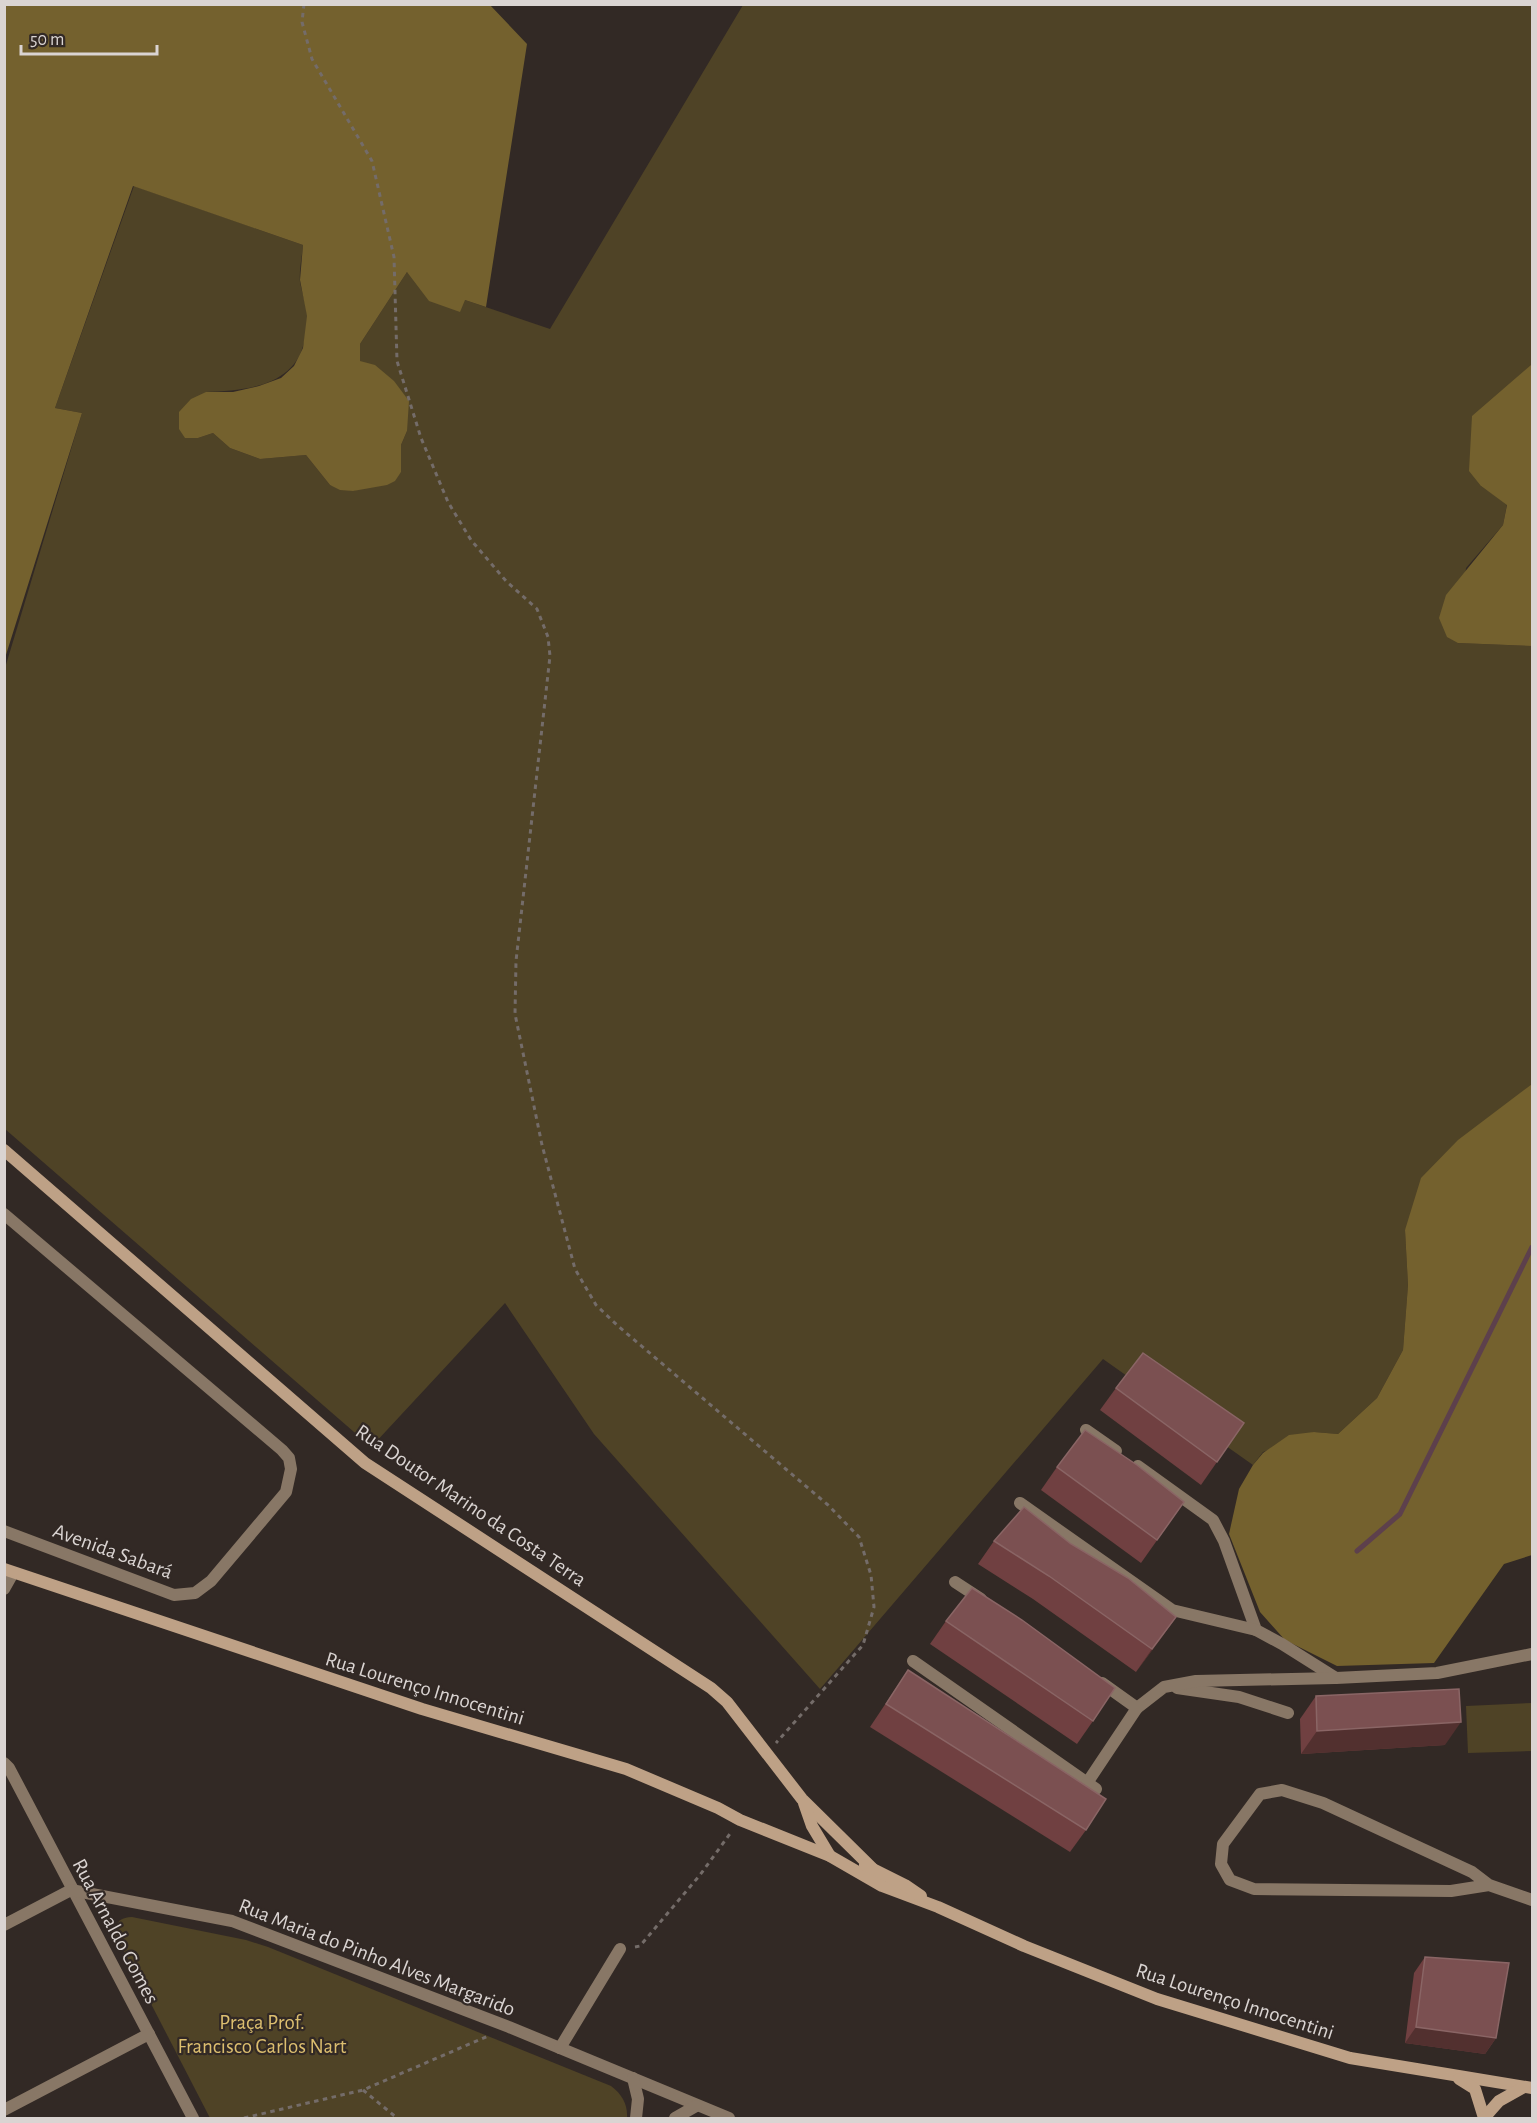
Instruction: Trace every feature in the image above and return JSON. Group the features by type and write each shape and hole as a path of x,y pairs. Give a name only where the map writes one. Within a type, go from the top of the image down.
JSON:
{"main road":[{"name":"Rua Doutor Marino da Costa Terra","path":"4,1150 365,1463 704,1683 727,1702 802,1799 872,1868"},
{"name":"Rua Lourenço Innocentini","path":"9,1571 422,1709 626,1769 718,1808 740,1820 830,1856 882,1886 938,1907 1024,1946 1157,1999 1350,2058 1528,2087"},
{"name":"Rua Doutor Marino da Costa Terra","path":"802,1799 812,1826 830,1856"},
{"name":"Rua Lourenço Innocentini","path":"830,1856 858,1862 872,1868 905,1885 938,1907"},
{"path":"1452,2075 1474,2089 1484,2118 1499,2101 1528,2087"}],"street":[{"name":"Avenida Sabará","path":"4,1214 282,1450 289,1458 291,1469 286,1492 212,1581 195,1593 174,1594 4,1531"},
{"path":"1086,1430 1213,1520 1224,1541 1256,1630"},
{"path":"1020,1503 1172,1610 1256,1630 1336,1678"},
{"path":"4,1589 9,1571"},
{"path":"956,1582 994,1608"},
{"path":"913,1661 1091,1786 1137,1708 1164,1687 1196,1681 1437,1673 1533,1654"},
{"path":"1089,1674 1137,1708"},
{"path":"1164,1687 1239,1697 1288,1713"},
{"name":"Rua Arnaldo Gomes","path":"4,1763 9,1768 71,1890 193,2118"},
{"path":"1489,1885 1451,1891 1254,1889 1230,1880 1221,1864 1223,1844 1260,1794 1282,1790 1323,1803 1472,1872 1489,1885 1533,1900"},
{"path":"4,1925 71,1890"},
{"name":"Rua Maria do Pinho Alves Margarido","path":"71,1890 232,1921 509,2027 729,2118"},
{"path":"560,2048 620,1949"},
{"path":"4,2110 148,2034"},
{"path":"633,2078 638,2099 636,2118"},
{"path":"675,2118 696,2106"}],"path":[{"path":"304,4 302,22 312,59 372,161 394,257 397,361 421,438 448,502 471,540 506,581 537,609 548,637 550,656 516,962 515,1014 543,1145 575,1269 596,1305 618,1326 828,1505 858,1538 871,1575 874,1606 863,1645 766,1753"},
{"path":"620,1949 640,1946 700,1875 740,1820"},
{"path":"244,2118 363,2090 509,2027"},
{"path":"363,2090 397,2118"}],"green space":[{"path":"743,5 1532,5 1532,364 1516,379 1481,486 1507,504 1503,525 1466,568 1458,643 1532,646 1532,1084 1504,1107 1405,1230 1408,1285 1403,1350 1377,1398 1338,1434 1314,1432 1263,1452 1253,1465 1103,1359 820,1689 594,1434 505,1303 374,1444 372,1442 369,1445 5,1129 5,668 82,413 55,408 134,186 303,245 300,282 307,320 300,353 292,366 281,376 268,382 237,390 206,392 198,438 213,433 230,448 260,459 306,455 330,485 353,491 401,472 401,445 407,431 360,361 360,344 407,272 465,300 550,329"},
{"path":"1532,1703 1532,1751 1468,1753 1466,1706"},
{"name":"Praça Prof. Francisco Carlos Nart","path":"132,1917 246,1940 268,1947 611,2086 624,2100 627,2118 210,2118 116,1936 118,1922"}],"shaded area":[{"path":"5,4 490,5 527,44 486,307 465,300 460,312 429,301 407,272 360,344 360,361 375,365 394,381 409,401 407,431 401,445 401,472 395,481 387,485 353,491 340,490 330,485 306,455 260,459 230,448 213,433 198,438 185,438 179,429 179,412 191,399 206,392 233,392 259,386 281,378 294,366 303,348 307,316 300,280 303,245 133,186 55,408 82,413 5,658"},
{"path":"1532,364 1532,646 1458,643 1447,637 1439,618 1446,595 1503,525 1507,505 1481,486 1469,471 1472,416"},
{"path":"1532,1084 1532,1555 1504,1564 1434,1663 1337,1666 1285,1640 1260,1612 1229,1534 1239,1489 1263,1453 1289,1435 1314,1432 1338,1434 1377,1398 1403,1350 1408,1285 1405,1230 1421,1178 1458,1140"}],"building":[{"path":"1143,1353 1244,1423 1217,1462 1116,1388"},
{"path":"1085,1430 1137,1465 1184,1502 1157,1540 1057,1467"},
{"path":"1024,1507 1071,1544 1128,1578 1176,1617 1152,1649 1049,1576 994,1541"},
{"path":"972,1588 1022,1620 1115,1688 1093,1721 946,1621"},
{"path":"908,1670 1106,1799 1086,1830 886,1704"},
{"path":"1459,1689 1461,1722 1317,1731 1316,1696"},
{"path":"1425,1957 1509,1963 1496,2038 1416,2027"}],"waterway":[{"path":"1357,1551 1400,1514 1532,1247"}]}
